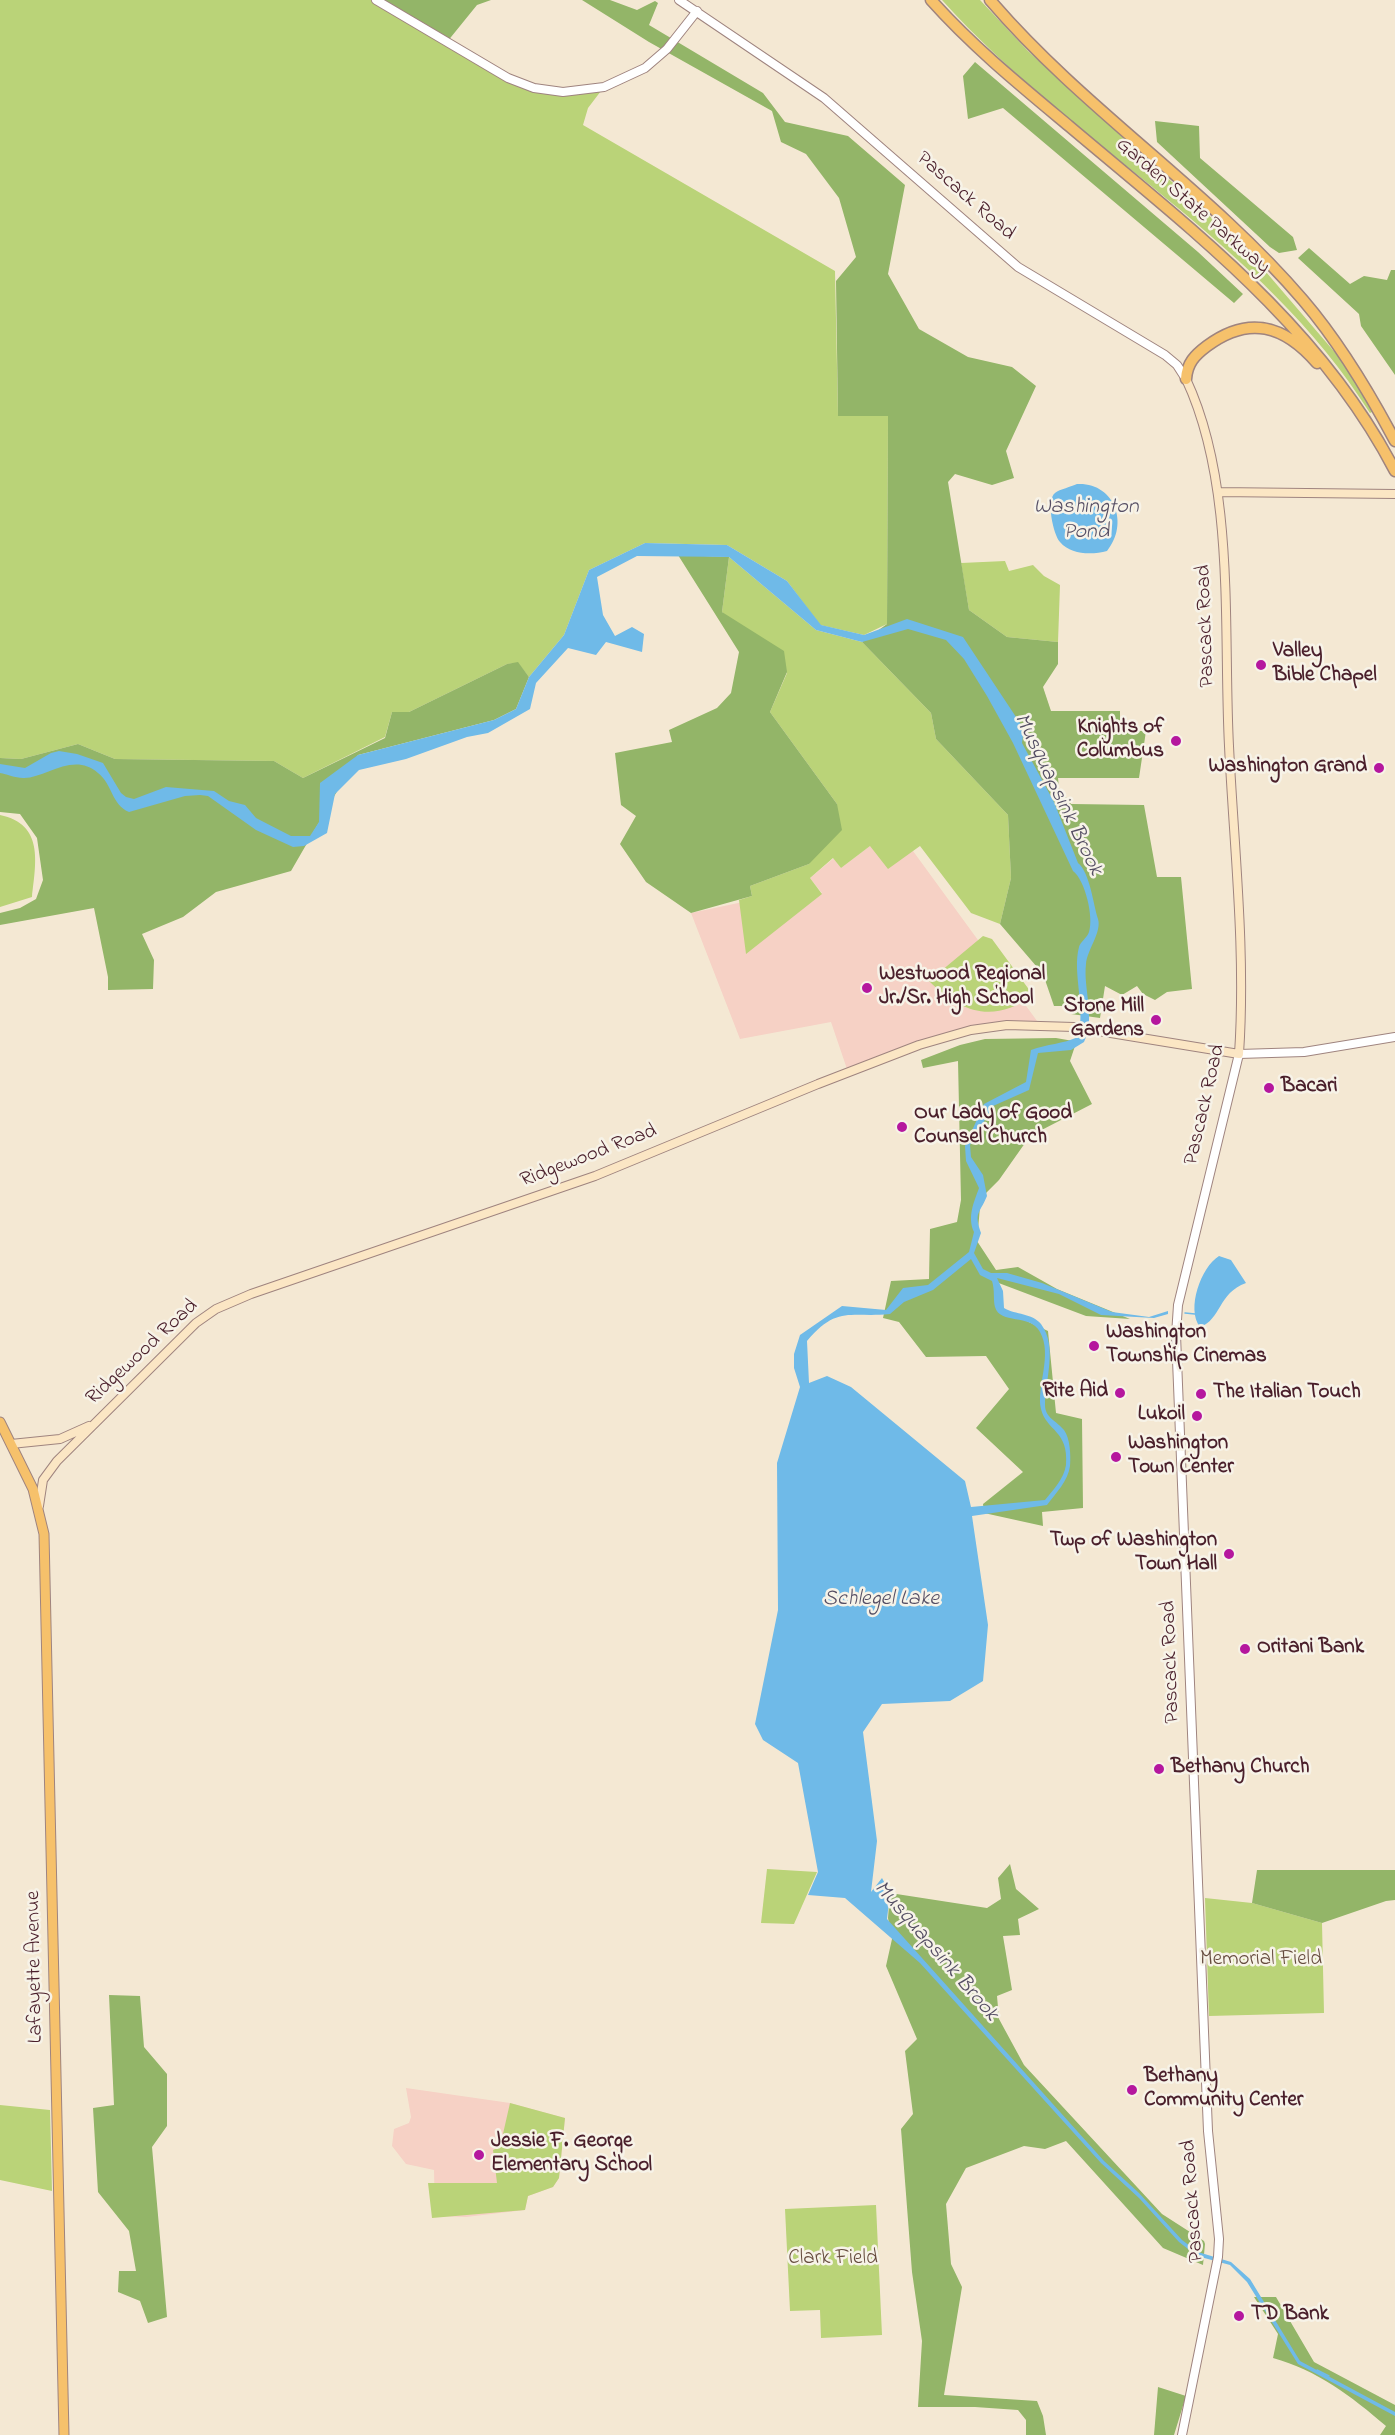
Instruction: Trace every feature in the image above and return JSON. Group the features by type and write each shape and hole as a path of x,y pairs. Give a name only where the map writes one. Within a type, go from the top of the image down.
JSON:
{"highway":[{"name":"Garden State Parkway","path":"931,0 1002,71 1190,228 1258,289 1314,350 1362,414 1395,471"},
{"name":"Garden State Parkway","path":"990,0 1050,62 1246,241 1316,315 1348,354 1395,428"},
{"name":"Garden State Parkway","path":"1316,315 1368,392 1395,441"},
{"path":"1186,380 1194,357 1220,337 1242,328 1271,329 1286,336 1308,353 1362,414"}],"main road":[{"name":"Pascack Road","path":"1186,380 1197,409 1218,492 1241,970 1239,1054"},
{"path":"1218,492 1395,494"},
{"name":"Ridgewood Road","path":"38,1503 47,1473 196,1323 228,1303 586,1180 818,1084 919,1045 987,1027 1040,1025 1074,1027 1239,1054"},
{"path":"11,1444 60,1439 97,1421"},
{"name":"Lafayette Avenue","path":"0,1422 38,1503 45,1556 64,2435"}],"street":[{"path":"376,0 508,78 534,88 563,92 604,87 638,72 667,50 697,11"},
{"name":"Pascack Road","path":"679,0 824,98 1018,267 1165,355 1186,380"},
{"path":"1239,1054 1305,1052 1395,1038"},
{"name":"Pascack Road","path":"1182,2435 1217,2266 1219,2239 1208,2131 1176,1335 1182,1284 1239,1054"}],"shaded area":[{"name":"Westwood Regional Jr./Sr. High School","path":"870,846 913,851 1040,1025 987,1027 848,1072 831,1022 740,1039 691,913 743,902 822,893 810,878 834,858 841,868"},
{"name":"Jessie F. George Elementary School","path":"406,2088 510,2103 565,2118 559,2178 553,2187 528,2196 525,2210 466,2217 435,2216 434,2170 406,2164 392,2146 394,2129 409,2123 411,2117"}],"green space":[{"path":"0,0 376,0 508,78 548,91 604,87 588,108 583,125 835,271 838,416 888,415 887,624 864,635 820,625 787,581 727,545 645,543 589,570 564,635 529,677 518,663 507,664 409,712 392,712 385,737 303,778 274,761 115,759 78,744 21,759 0,758"},
{"path":"376,0 491,0 477,5 447,42"},
{"path":"582,0 610,0 637,10 655,1 658,3 649,25 763,93 785,122 848,136 905,185 888,274 919,329 968,357 1012,367 1036,386 1006,451 1014,478 992,485 955,474 948,482 969,610 1007,637 1058,642 1058,664 1043,687 1051,711 1120,711 1120,731 1146,731 1139,778 1058,778 1059,788 1071,804 1144,805 1157,877 1181,877 1192,989 1167,992 1155,1000 1143,994 1137,986 1122,995 1105,986 1100,1018 1071,1014 1069,1006 1054,1006 1043,974 1000,924 1011,878 1008,815 936,739 931,713 862,642 887,624 888,416 838,416 836,281 856,257 839,198 806,154 781,142 772,111 649,42"},
{"path":"942,0 980,0 1028,51 1248,251 1338,356 1374,411 1370,413 1326,352 1277,297 1223,246 1050,103 994,53"},
{"path":"975,62 1198,252 1243,294 1234,303 1003,108 968,119 963,76"},
{"path":"1155,121 1199,126 1200,158 1293,237 1297,250 1279,253 1270,247 1157,142"},
{"path":"1309,248 1350,284 1364,276 1387,280 1391,270 1395,270 1395,375 1361,326 1359,314 1298,258"},
{"path":"678,555 729,557 722,612 784,651 787,672 770,712 837,804 842,830 809,864 750,886 752,896 691,913 646,882 620,844 636,816 621,805 615,753 672,742 669,730 717,708 731,693 739,652"},
{"path":"729,557 816,630 862,642 931,713 936,739 1008,815 1011,878 1000,924 971,913 920,846 888,869 870,846 841,868 833,858 810,878 822,894 746,954 739,900 752,896 750,886 809,864 837,804 770,712 787,673 722,612"},
{"path":"1005,561 1009,571 1033,565 1044,576 1060,585 1058,642 1007,637 969,610 961,563"},
{"path":"518,662 529,677 516,709 494,720 358,755 291,871 216,892 183,917 142,934 154,960 153,989 108,990 108,977 94,908 0,925 0,913 20,908 36,899 43,880 37,838 20,814 0,812 0,758 21,759 78,744 115,759 274,761 303,778 385,738 392,712 409,712 507,664"},
{"path":"0,815 14,820 31,836 34,846 35,871 32,897 0,907"},
{"path":"983,936 992,939 1033,995 1005,1010 978,1011 953,1001 929,981"},
{"path":"1056,1038 1079,1042 1075,1046 1070,1061 1092,1104 1030,1136 999,1180 984,1195 980,1207 977,1241 996,1270 1018,1267 1057,1289 1130,1319 1086,1316 996,1282 1001,1309 1048,1331 1056,1413 1082,1419 1083,1508 1042,1512 1043,1526 984,1513 983,1504 1023,1472 976,1428 1009,1389 986,1356 926,1357 899,1322 883,1318 891,1281 929,1279 930,1229 957,1222 961,1200 958,1061 923,1068 921,1060 960,1045 985,1039"},
{"path":"1010,1864 1016,1889 1039,1909 1018,1919 1020,1935 1003,1936 1012,1990 997,1996 999,2019 1024,2065 1162,2214 1204,2241 1205,2244 1203,2265 1163,2248 1066,2141 1045,2149 1024,2146 966,2168 946,2204 951,2264 962,2287 944,2395 1037,2401 1043,2416 1046,2435 1026,2435 1026,2420 1018,2410 918,2407 922,2341 912,2272 901,2129 913,2114 905,2051 917,2039 886,1966 892,1939 888,1918 890,1893 987,1908 1001,1899 998,1878"},
{"path":"767,1869 817,1872 794,1924 761,1923"},
{"path":"1257,1870 1395,1870 1395,1900 1322,1923 1252,1903"},
{"name":"Memorial Field","path":"1205,1898 1252,1903 1322,1923 1324,2013 1209,2016"},
{"path":"109,1995 140,1996 144,2047 167,2074 167,2126 152,2147 167,2317 148,2323 140,2301 118,2292 119,2271 136,2271 129,2231 98,2192 93,2108 114,2105"},
{"path":"510,2103 565,2118 559,2178 553,2187 528,2196 525,2210 432,2218 428,2183 497,2183 493,2150 500,2147"},
{"path":"0,2105 50,2110 52,2191 0,2180"},
{"name":"Clark Field","path":"876,2205 882,2335 821,2338 820,2310 790,2311 785,2209"},
{"path":"1254,2297 1276,2297 1314,2362 1395,2405 1395,2435 1380,2435 1386,2426 1333,2385 1304,2369 1273,2358 1278,2334"},
{"path":"1158,2387 1186,2396 1174,2435 1154,2435"}],"water":[{"name":"Washington Pond","path":"1077,484 1090,485 1101,490 1114,506 1117,528 1114,540 1107,551 1076,552 1057,538 1051,517 1052,497 1055,493"},
{"name":"Schlegel Lake","path":"645,543 727,545 787,581 821,625 864,635 907,619 963,637 1024,729 1022,743 1054,802 1078,863 1085,874 1099,924 1086,964 1089,1023 1084,1042 1071,1050 1038,1053 1029,1090 993,1106 970,1145 971,1157 983,1175 987,1196 978,1214 981,1233 974,1253 983,1269 991,1273 1007,1273 1042,1283 1112,1312 1149,1317 1168,1311 1168,1314 1154,1318 1101,1315 1059,1294 997,1278 1003,1291 1004,1308 1037,1320 1046,1333 1050,1353 1045,1405 1049,1416 1068,1437 1069,1471 1047,1505 972,1516 988,1625 983,1681 950,1701 882,1704 863,1732 877,1841 871,1892 882,1878 890,1893 887,1919 1104,2161 1139,2193 1182,2240 1198,2252 1231,2262 1250,2279 1300,2361 1395,2412 1395,2416 1298,2364 1247,2282 1230,2265 1197,2256 1179,2242 1139,2198 1101,2163 920,1963 845,1898 808,1895 818,1872 798,1763 763,1740 755,1724 778,1610 777,1463 800,1387 794,1368 794,1354 800,1335 842,1306 886,1310 903,1288 928,1285 969,1252 974,1232 971,1221 972,1210 979,1188 966,1161 965,1146 984,1104 1026,1082 1031,1050 1078,1037 1081,1014 1077,957 1090,925 1085,890 1073,871 1013,743 964,659 946,640 908,629 862,642 816,630 729,557 637,556 597,577 603,615 615,636 632,627 644,634 642,652 606,642 596,655 568,648 536,683 530,709 488,733 467,737 406,759 359,770 335,794 327,833 304,846 293,847 256,830 208,796 185,796 129,812 123,809 115,799 103,778 89,767 69,765 23,778 0,773 0,764 25,768 51,753 59,751 77,754 103,763 121,793 126,797 134,799 166,787 214,791 229,801 245,805 256,818 291,836 310,836 319,822 320,783 358,755 494,720 516,709 529,677 564,635 589,570","holes":["971,1259 980,1275 992,1281 994,1304 998,1312 1003,1316 1035,1326 1044,1341 1045,1361 1041,1409 1047,1422 1061,1438 1066,1453 1063,1475 1045,1500 971,1507 965,1481 851,1387 827,1376 809,1383 807,1341 827,1322 845,1316 890,1314 904,1302 933,1290"]},
{"path":"1219,1256 1231,1260 1246,1283 1230,1293 1212,1319 1200,1327 1196,1319 1195,1300 1206,1269"}],"waterway":[{"path":"1185,1313 1195,1314"},
{"name":"Musquapsink Brook","path":"1317,2370 1329,2376"}],"place":[{"name":"Valley Bible Chapel","path":"1261,665"},
{"name":"Knights of Columbus","path":"1176,741"},
{"name":"Washington Grand","path":"1379,768"},
{"name":"Westwood Regional Jr./Sr. High School","path":"867,988"},
{"name":"Stone Mill Gardens","path":"1156,1020"},
{"name":"Bacari","path":"1269,1088"},
{"name":"Our Lady of Good Counsel Church","path":"902,1127"},
{"name":"Washington Township Cinemas","path":"1094,1346"},
{"name":"Rite Aid","path":"1120,1393"},
{"name":"The Italian Touch","path":"1201,1394"},
{"name":"Lukoil","path":"1197,1416"},
{"name":"Washington Town Center","path":"1116,1457"},
{"name":"Twp of Washington Town Hall","path":"1229,1554"},
{"name":"Oritani Bank","path":"1245,1649"},
{"name":"Bethany Church","path":"1159,1769"},
{"name":"Bethany Community Center","path":"1132,2090"},
{"name":"Jessie F. George Elementary School","path":"479,2155"},
{"name":"TD Bank","path":"1239,2316"}]}
